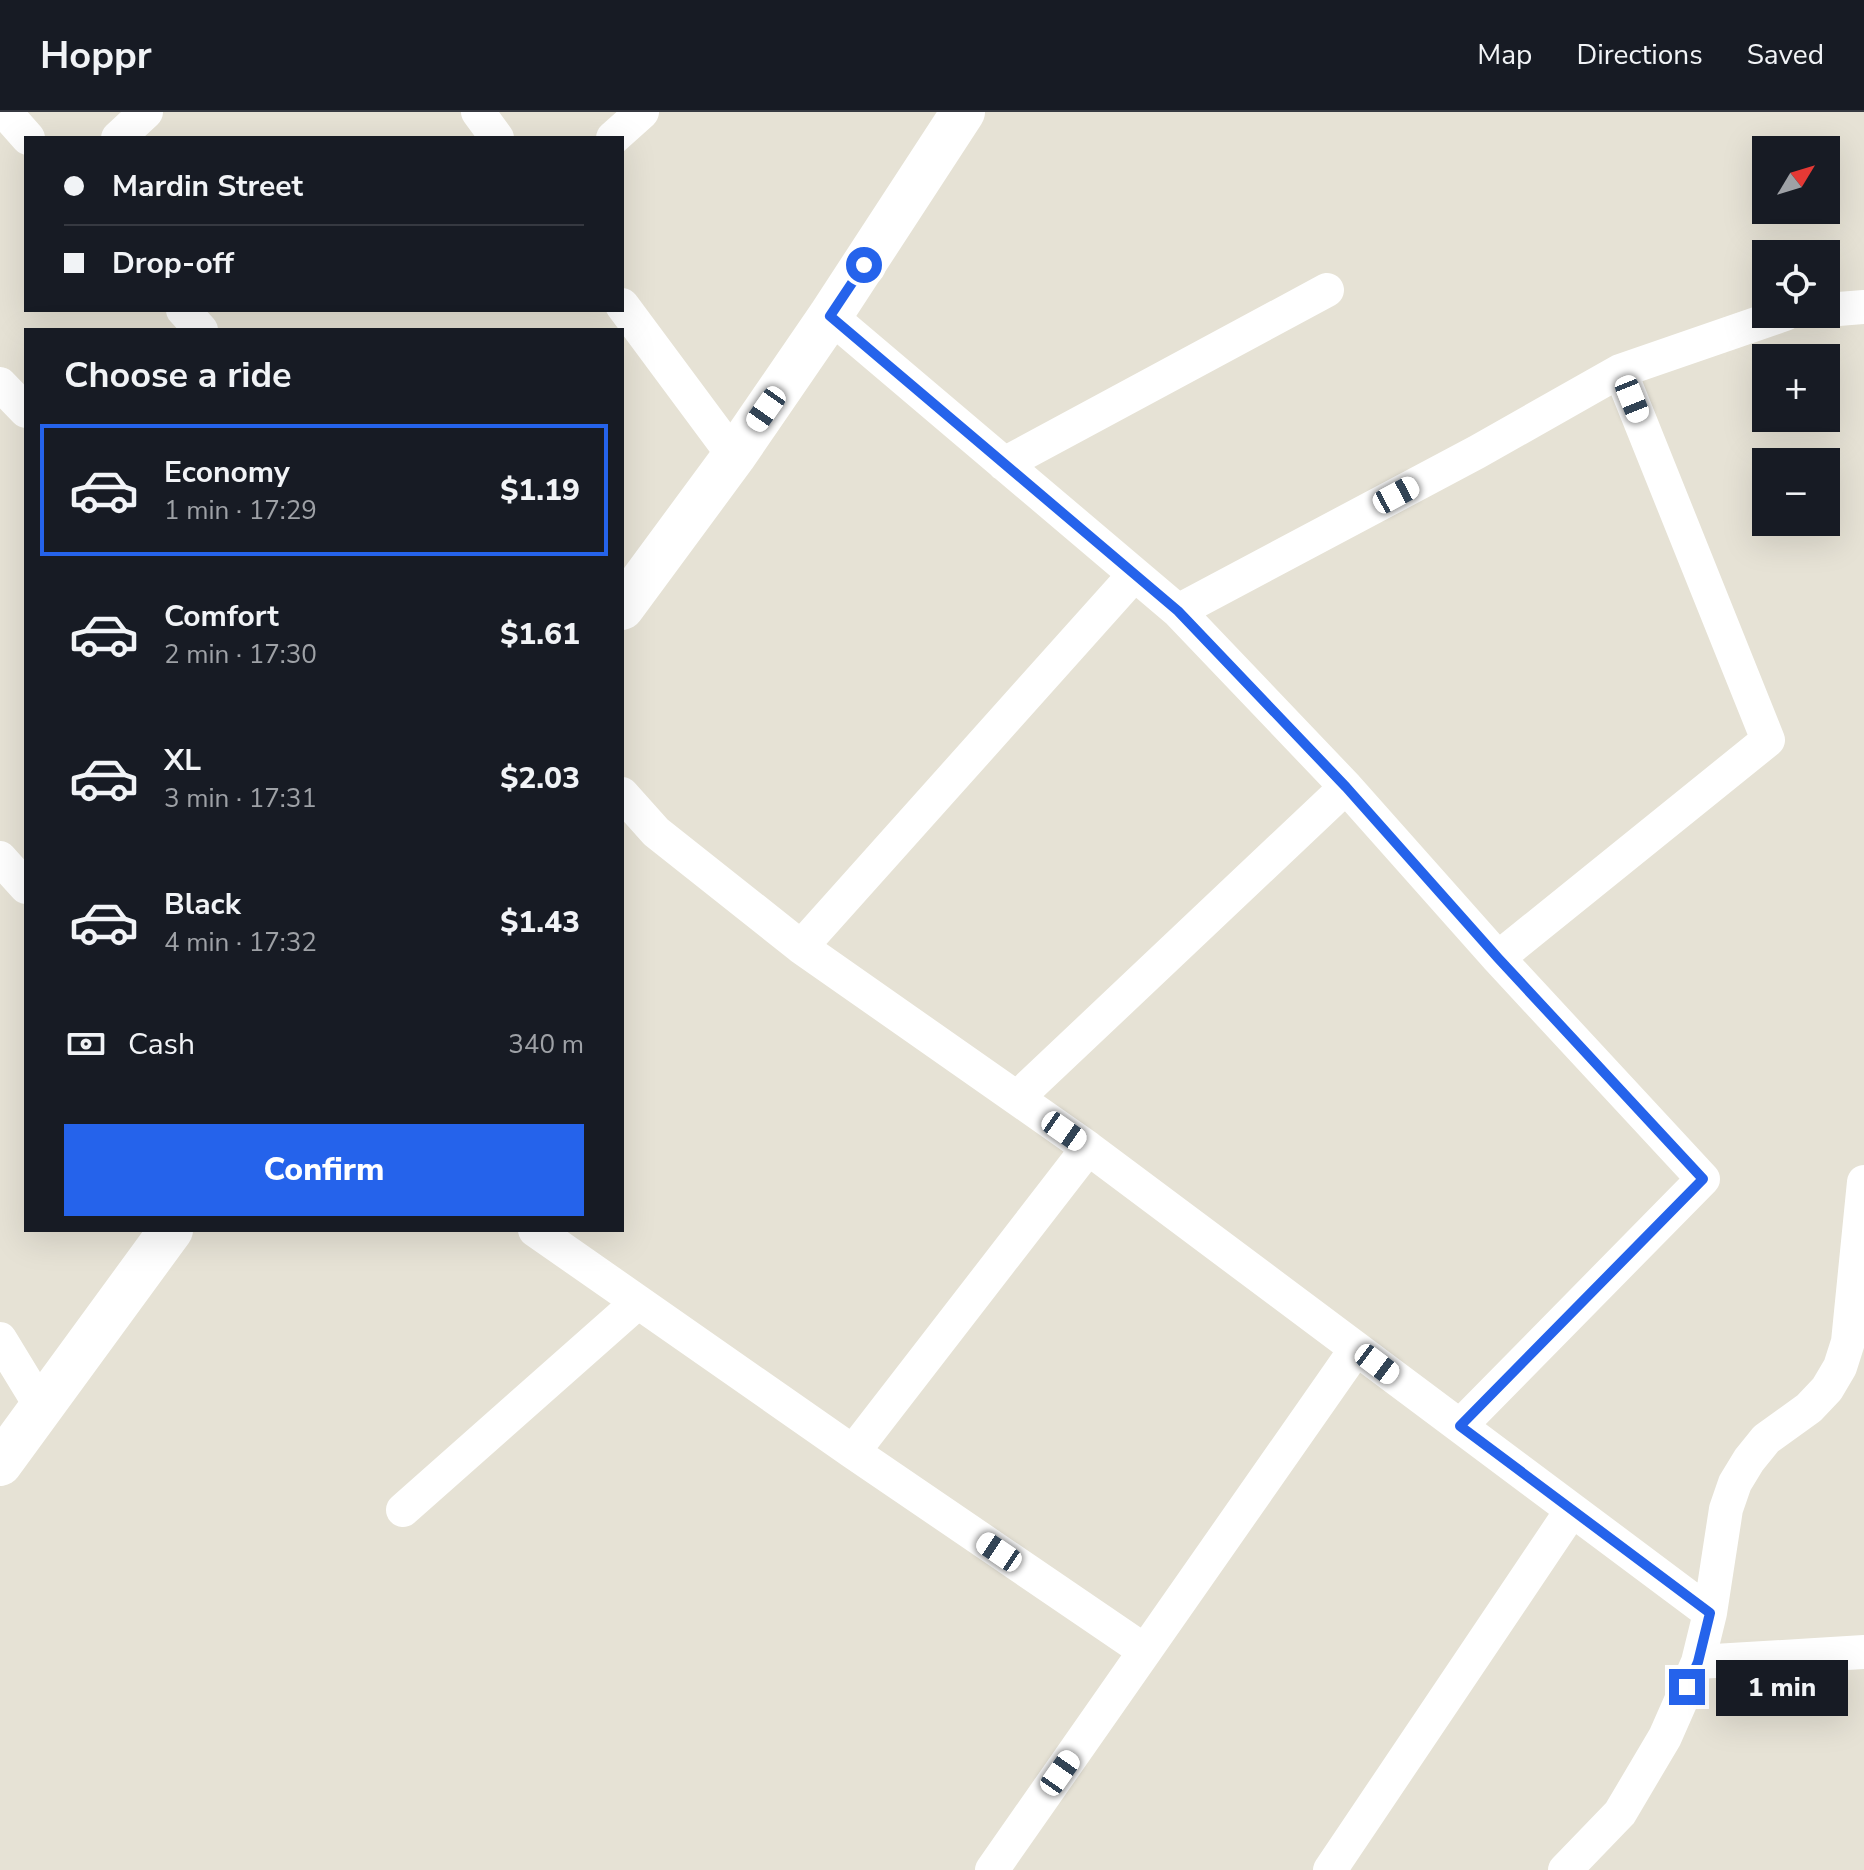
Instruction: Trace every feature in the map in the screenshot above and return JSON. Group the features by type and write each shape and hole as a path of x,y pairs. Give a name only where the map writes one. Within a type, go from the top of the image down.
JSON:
{"street":[{"path":"5,112 26,136"},
{"path":"120,136 146,112"},
{"path":"478,112 496,136"},
{"path":"615,136 642,112"},
{"path":"624,605 734,456 963,112"},
{"path":"1004,464 1327,290"},
{"path":"1840,309 1864,307"},
{"path":"624,308 734,456"},
{"path":"185,312 199,328"},
{"path":"830,316 1178,611 1346,787 1498,958 1703,1179 1460,1426"},
{"path":"1178,611 1477,452 1620,371 1752,325"},
{"path":"1498,958 1768,740 1620,371"},
{"path":"0,384 24,409"},
{"path":"801,947 1134,575"},
{"path":"1017,1098 1346,787"},
{"path":"624,796 656,832 801,947 1088,1148 1710,1613"},
{"path":"0,858 24,885"},
{"path":"853,1452 1088,1148"},
{"path":"1565,1870 1620,1813 1665,1737 1698,1662 1710,1613 1726,1509 1735,1483 1766,1439 1809,1408 1827,1389 1840,1367 1848,1342 1864,1182"},
{"path":"15,1436 169,1232"},
{"path":"538,1232 1145,1651"},
{"path":"403,1510 638,1302"},
{"path":"0,1339 15,1436"},
{"path":"992,1870 1356,1349"},
{"path":"1827,1389 1864,1380"},
{"path":"1330,1870 1572,1510"},
{"path":"1698,1662 1864,1652"}],"route":[{"path":"864,265 830,316 1178,611 1346,787 1498,958 1703,1179 1460,1426 1710,1613 1698,1662 1687,1687"}]}
